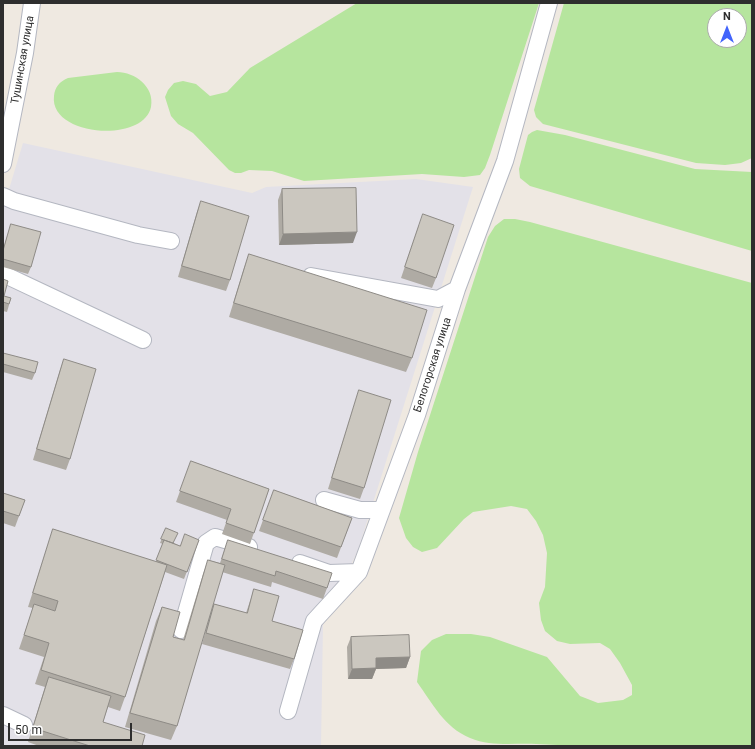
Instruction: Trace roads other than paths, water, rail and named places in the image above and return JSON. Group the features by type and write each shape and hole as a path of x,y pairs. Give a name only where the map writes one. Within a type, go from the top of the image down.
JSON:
{"street":[{"name":"Тушинская улица","path":"3,164 25,53 32,3"},
{"name":"Белогорская улица","path":"288,712 314,621 359,572 417,415 457,289 505,161 549,3"},
{"path":"3,196 14,202 138,235 171,241"},
{"path":"3,274 143,340"},
{"path":"304,275 438,299 457,289"},
{"path":"324,500 360,510 382,510"},
{"path":"181,630 206,543 215,537 261,551"},
{"path":"284,558 329,572 359,572"},
{"path":"3,715 24,725"}]}
